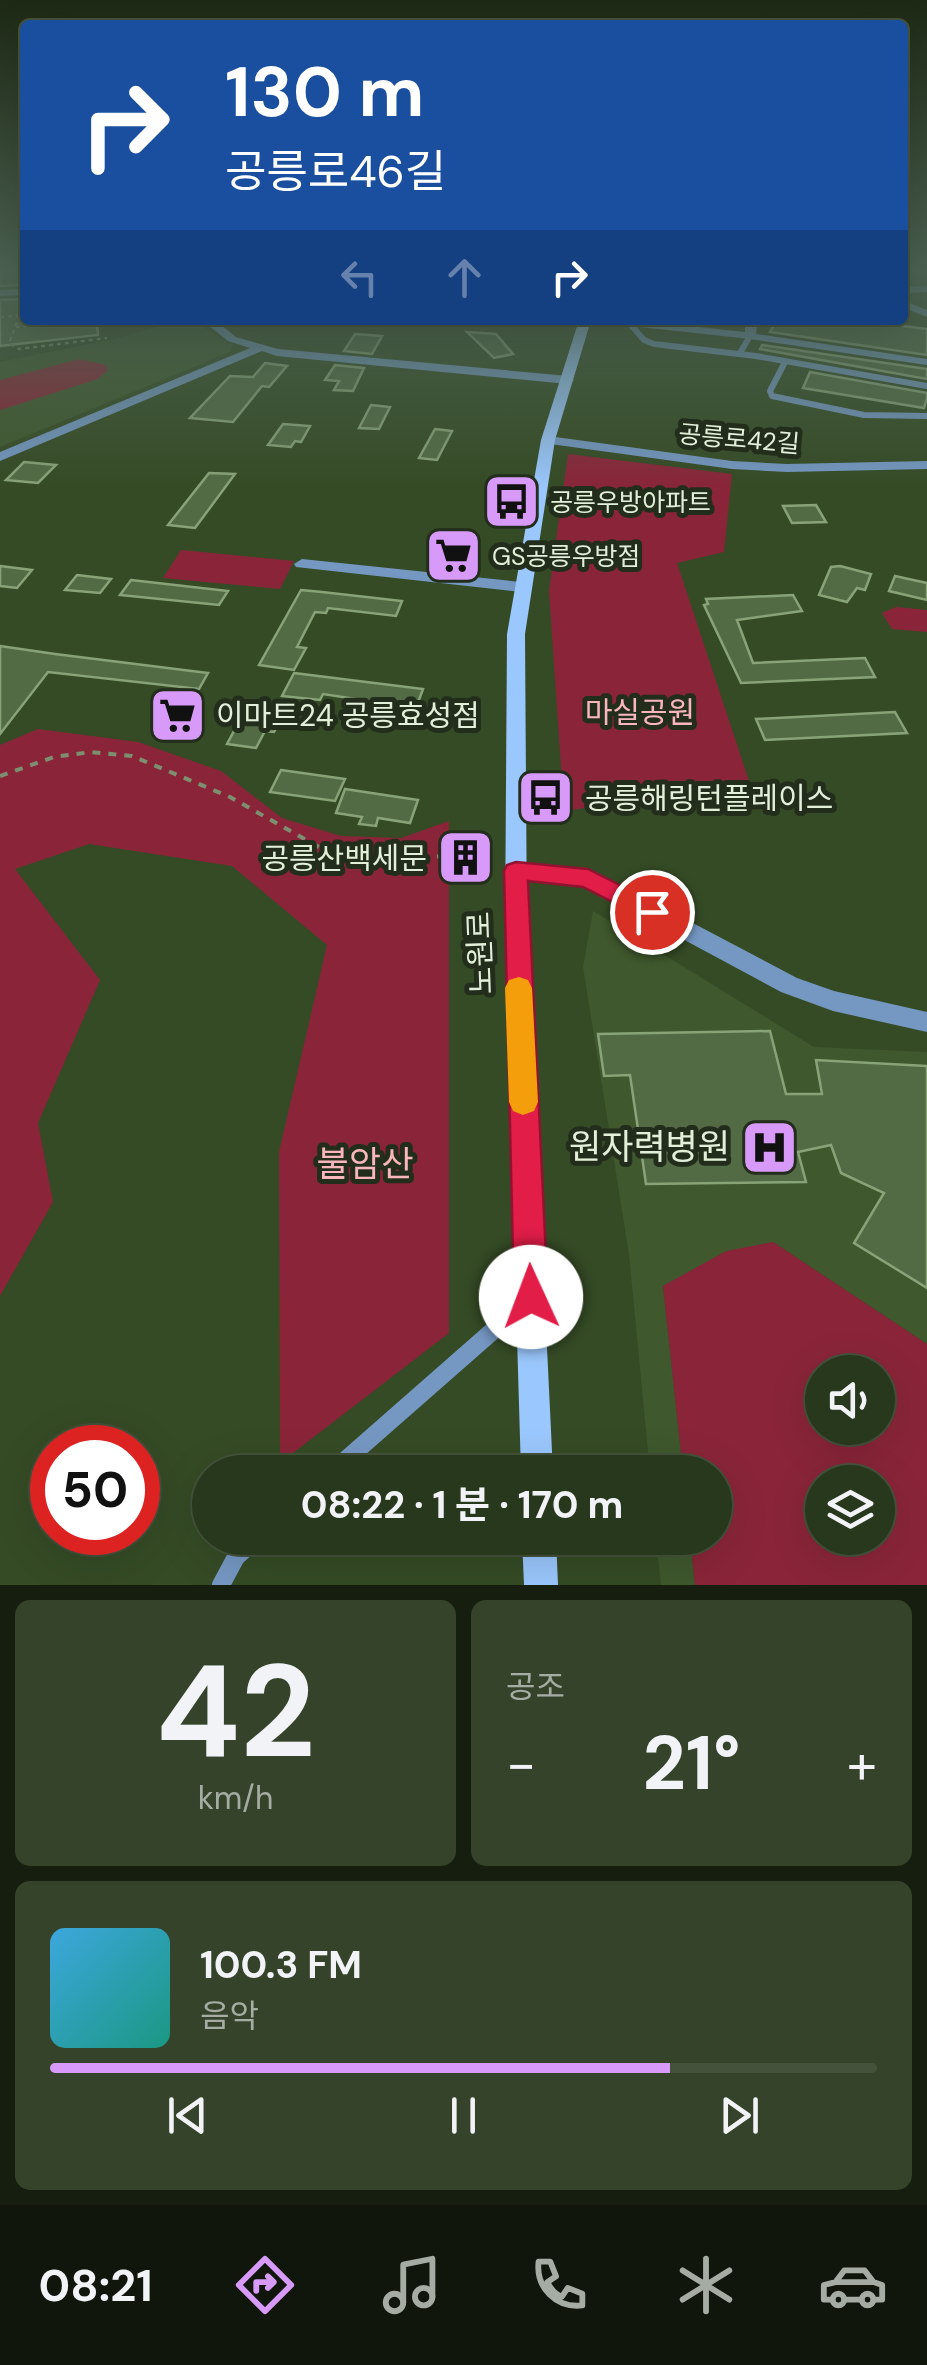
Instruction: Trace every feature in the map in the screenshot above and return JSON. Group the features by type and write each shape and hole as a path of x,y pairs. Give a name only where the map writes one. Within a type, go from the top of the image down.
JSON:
{"main road":[{"name":"노원로","path":"536,1455 516,871 516,634 548,440 579,342"},
{"path":"540,1555 541,1585"}],"street":[{"path":"245,342 260,348 568,380"},
{"path":"0,457 260,348"},
{"name":"공릉로42길","path":"548,440 787,468 927,466"},
{"path":"302,564 521,586"},
{"path":"516,871 588,878 789,984 833,1001 927,1022"}],"lane":[{"path":"649,342 927,386"},
{"path":"740,354 747,342"},
{"path":"791,342 927,362"},
{"path":"785,362 770,391 774,396 864,415 927,416"},
{"path":"351,1455 531,1297"},
{"path":"221,1585 237,1555"}],"path":[{"path":"9,342 19,349 75,342"},
{"path":"0,776 54,757 91,752 132,756 230,798 326,851 368,860 450,856 470,848"}],"shaded area":[{"path":"99,342 233,345 230,352 0,447 0,362"},
{"name":"원자력병원","path":"593,911 814,1047 927,1052 927,1344 773,1242 663,1287 681,1455 648,1455 629,1254 583,967"},
{"path":"658,1555 692,1555 695,1585 661,1585"}],"green space":[{"path":"79,359 106,365 108,370 98,379 0,410 0,380"},
{"name":"마실공원","path":"568,454 732,474 724,552 677,563 750,784 564,811 549,591"},
{"path":"181,550 294,561 280,589 163,578"},
{"path":"896,607 927,610 927,632 892,629 882,613"},
{"name":"불암산","path":"38,729 138,742 221,771 282,818 341,836 401,838 449,821 449,1333 290,1455 280,1455 279,1152 327,945 232,866 89,844 15,869 100,980 38,1123 53,1202 0,1296 0,745"},
{"path":"773,1242 927,1344 927,1585 695,1585 692,1555 732,1555 732,1455 681,1455 663,1286 726,1251"}],"building":[{"path":"0,342 36,342 0,346"},
{"path":"350,342 379,342 372,354 344,351"},
{"path":"477,342 503,342 513,354 494,358"},
{"path":"838,342 927,342 927,355"},
{"path":"762,345 927,369 927,379 760,349"},
{"path":"265,363 287,366 269,387 262,386 233,422 190,418 230,376 253,377"},
{"path":"335,365 364,368 353,391 334,390 339,381 325,380"},
{"path":"810,372 927,393 927,398 924,408 803,388"},
{"path":"371,405 390,407 379,429 359,428"},
{"path":"283,424 310,426 301,442 295,441 291,447 268,445"},
{"path":"435,429 452,431 437,460 419,458"},
{"path":"24,462 56,465 38,483 6,480"},
{"path":"209,473 235,474 195,528 168,525"},
{"path":"816,505 826,522 792,523 783,506"},
{"path":"0,566 32,570 17,588 0,586"},
{"path":"831,567 871,574 865,590 857,588 847,602 819,595"},
{"path":"77,575 111,579 100,593 65,590"},
{"path":"895,576 927,583 927,600 889,591"},
{"path":"131,580 228,591 219,605 120,595"},
{"path":"301,590 402,601 396,616 328,608 326,613 315,612 297,647 306,648 294,670 259,665"},
{"path":"793,595 802,611 737,620 753,663 865,658 875,677 741,683 704,605 708,604 706,599"},
{"path":"0,646 208,673 199,689 48,672 0,734"},
{"path":"294,673 423,689 416,708 323,694 320,700 282,696"},
{"path":"250,701 287,706 274,732 265,731 256,748 227,744"},
{"path":"895,712 907,733 765,740 756,719"},
{"path":"281,770 345,779 335,801 270,792"},
{"path":"345,789 418,800 410,823 378,818 376,826 359,824 362,817 336,813"},
{"path":"770,1031 786,1094 822,1094 816,1060 927,1066 927,1288 854,1243 884,1193 841,1173 831,1145 798,1152 806,1182 646,1184 630,1075 604,1076 598,1034"}],"slow traffic":[{"path":"519,988 523,1102"}],"place":[{"name":"공릉우방아파트","path":"511,502"},
{"name":"GS공릉우방점","path":"453,556"},
{"name":"이마트24 공릉효성점","path":"177,715"},
{"name":"공릉해링턴플레이스","path":"546,798"},
{"name":"공릉산백세문","path":"466,858"},
{"name":"원자력병원","path":"769,1147"}],"route":[{"path":"531,1297 516,871 588,878 652,912"}]}
